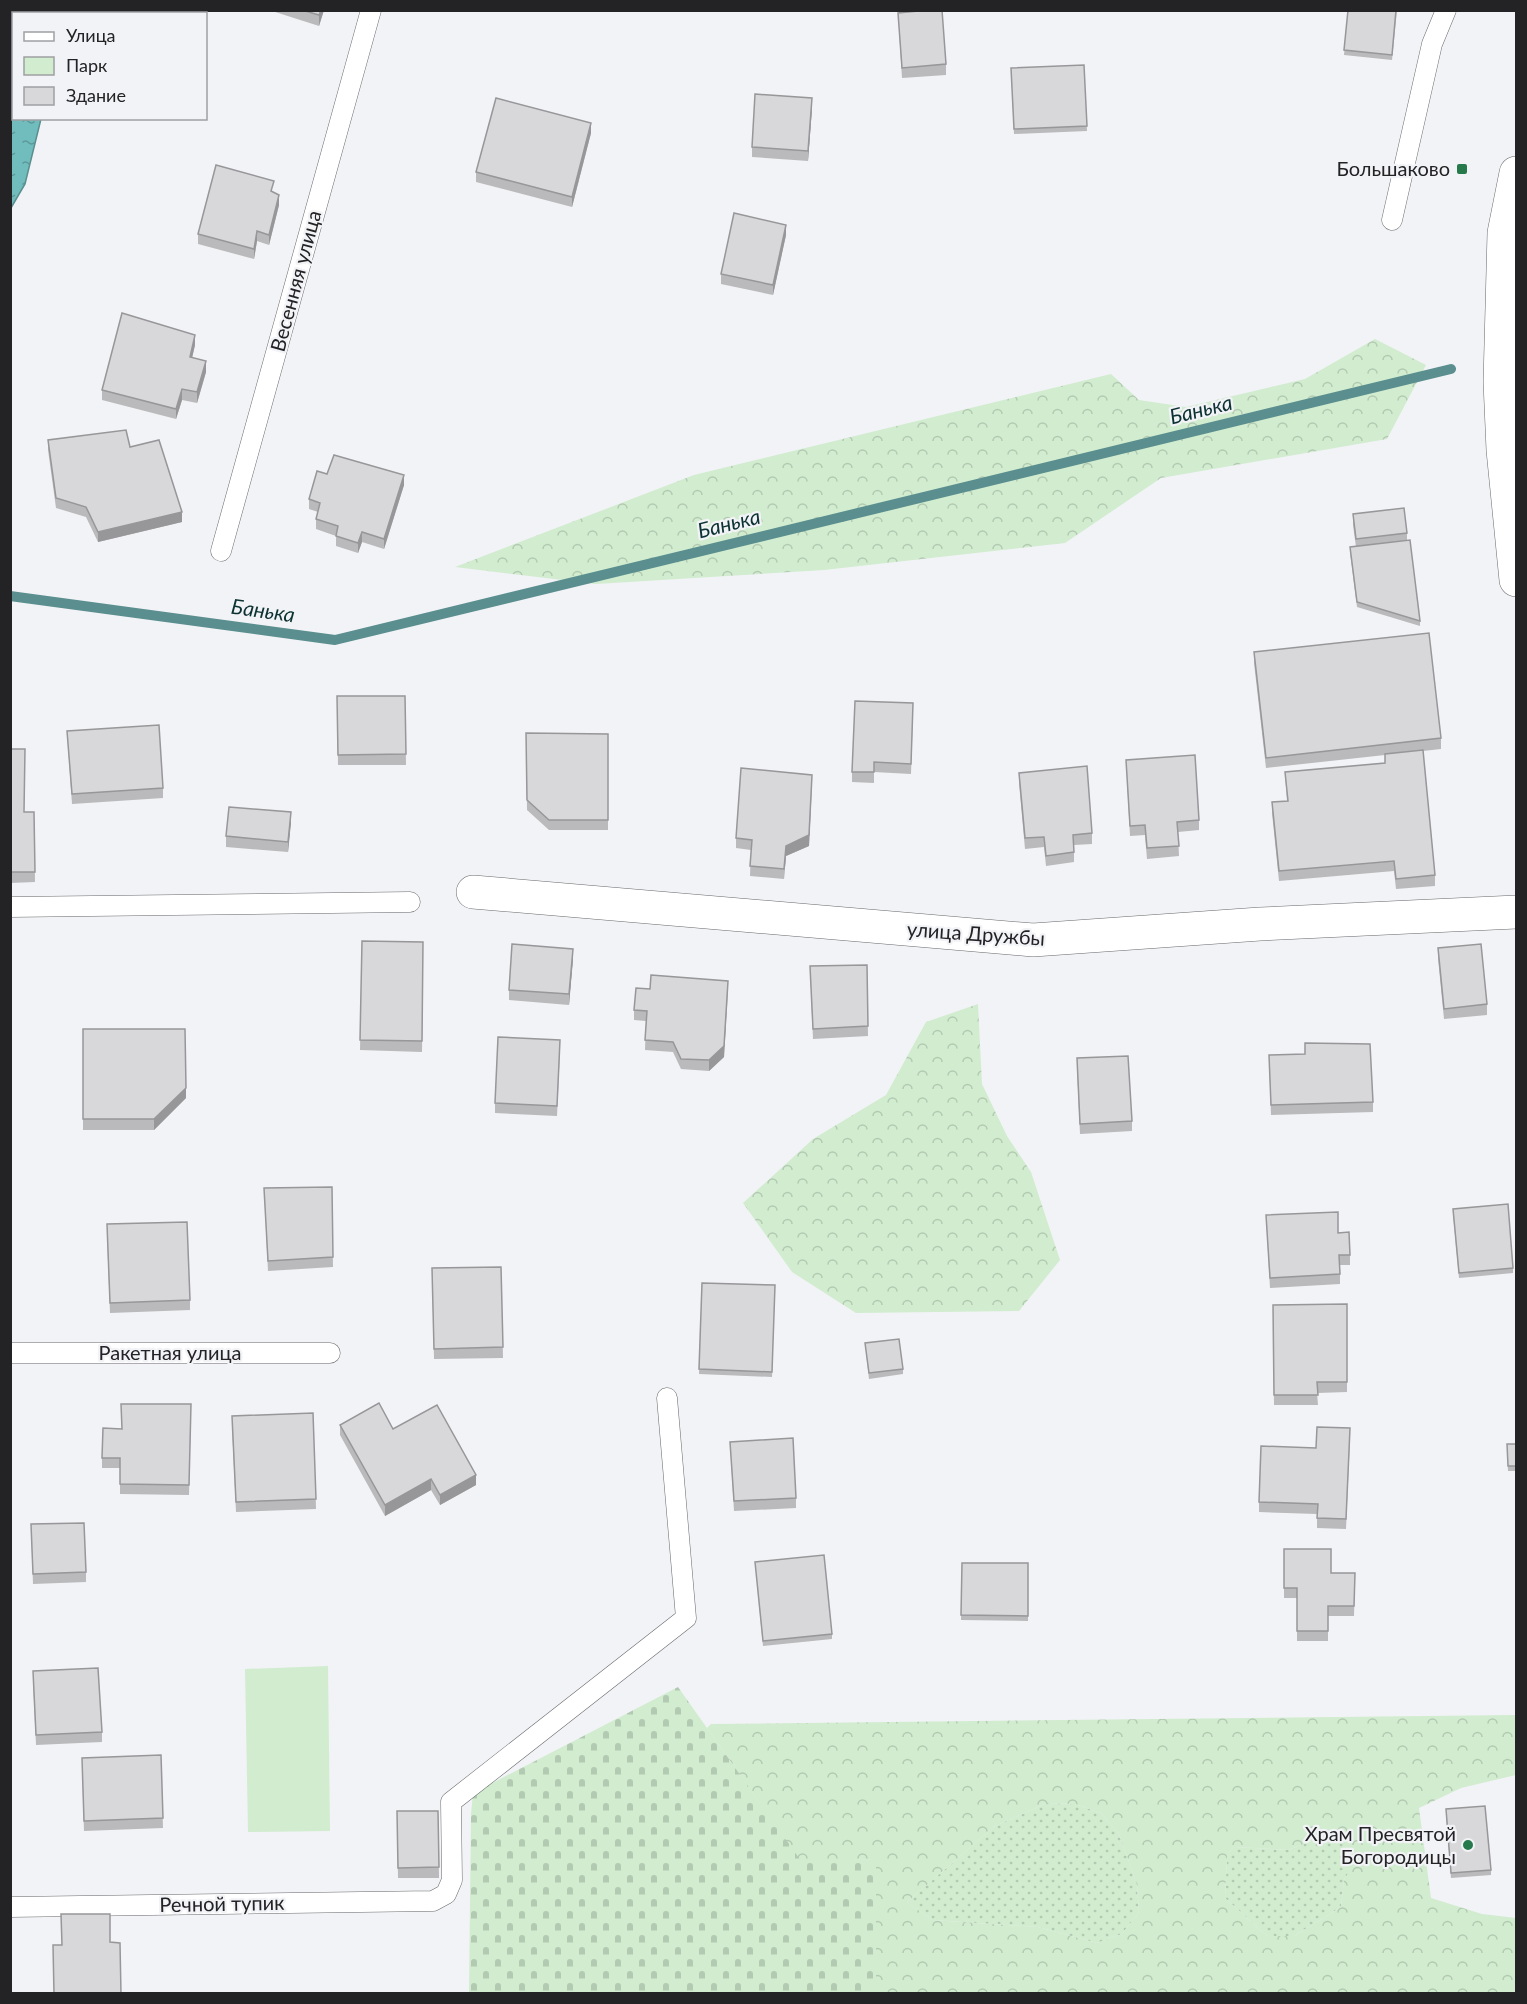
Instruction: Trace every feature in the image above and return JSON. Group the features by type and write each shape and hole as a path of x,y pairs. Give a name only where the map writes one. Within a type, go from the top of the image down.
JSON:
{"street":[{"path":"1516,173 1504,233 1500,382 1510,450 1516,580"},
{"name":"улица Дружбы","path":"473,892 1033,940 1260,924 1516,912"}],"lane":[{"name":"Весенняя улица","path":"221,551 371,10"},
{"path":"1392,220 1432,44 1446,10"},
{"path":"10,907 410,902"},
{"name":"Ракетная улица","path":"10,1353 330,1353"},
{"name":"Речной тупик","path":"10,1907 433,1901 446,1894 452,1880 451,1802 686,1618 667,1398"}],"green space":[{"path":"1375,339 1426,365 1387,439 1161,478 1065,543 824,570 596,584 455,567 694,475 1111,374 1139,400 1186,407 1305,379"},
{"path":"978,1004 982,1084 1007,1136 1031,1172 1060,1260 1019,1311 856,1313 792,1272 743,1203 813,1139 886,1095 926,1022"},
{"path":"328,1666 330,1831 248,1832 245,1669"},
{"path":"678,1687 801,1861 876,1859 876,1993 469,1994 473,1793"},
{"path":"1516,1715 1516,1775 1461,1788 1419,1808 1431,1898 1482,1914 1516,1918 1516,1993 876,1993 876,1859 801,1862 707,1728 711,1724","holes":["1047,1803 1075,1804 1101,1813 1119,1834 1137,1885 1139,1912 1122,1934 1097,1943 1038,1927 932,1920 907,1902 995,1826","1341,1834 1358,1857 1344,1880 1341,1907 1294,1936 1267,1936 1225,1898 1227,1856 1234,1847 1288,1850 1314,1840"]},
{"path":"1047,1803 1075,1804 1101,1813 1119,1834 1137,1885 1139,1912 1122,1934 1097,1943 1038,1927 932,1920 907,1902 995,1826"},
{"path":"1341,1834 1359,1857 1344,1880 1341,1907 1294,1936 1267,1936 1225,1898 1227,1856 1234,1847 1288,1850 1314,1840"}],"water":[{"path":"11,10 71,11 12,12 12,120 41,120 25,184 11,208"}],"building":[{"path":"302,10 321,10 319,15"},
{"path":"942,10 946,64 902,68 898,13"},
{"path":"1348,10 1396,10 1392,55 1344,50"},
{"path":"1084,65 1087,126 1014,129 1011,68"},
{"path":"755,94 812,98 808,151 752,147"},
{"path":"496,98 591,123 572,197 476,172"},
{"path":"216,165 274,181 271,191 279,195 269,235 257,231 254,249 198,234"},
{"path":"734,213 786,225 773,285 721,274"},
{"path":"122,313 195,335 190,357 206,361 197,392 182,389 176,409 102,390"},
{"path":"126,430 130,447 159,440 182,512 98,532 86,507 56,498 48,440"},
{"path":"334,455 404,475 384,539 362,532 358,543 336,536 338,526 316,519 320,503 309,499 317,471 327,474"},
{"path":"1404,508 1407,533 1356,539 1353,514"},
{"path":"1410,540 1420,621 1357,602 1350,547"},
{"path":"1429,633 1441,738 1266,758 1254,652"},
{"path":"337,696 405,696 406,754 338,755"},
{"path":"855,701 913,703 911,764 874,762 874,772 852,772"},
{"path":"159,725 163,788 72,794 67,731"},
{"path":"526,733 608,734 608,820 549,820 527,800"},
{"path":"10,749 25,749 24,812 34,812 35,872 10,872"},
{"path":"1423,750 1435,875 1396,879 1394,861 1279,871 1272,802 1288,801 1285,772 1385,763 1385,754"},
{"path":"1195,755 1199,820 1177,822 1179,846 1147,848 1145,825 1130,826 1126,760"},
{"path":"1087,766 1092,833 1073,835 1074,852 1046,856 1044,837 1025,838 1019,773"},
{"path":"741,768 812,775 809,835 786,846 784,869 750,866 752,840 736,838"},
{"path":"229,807 291,812 288,842 226,836"},
{"path":"362,941 423,942 422,1041 360,1040"},
{"path":"512,944 573,949 569,994 509,990"},
{"path":"1481,944 1487,1004 1444,1009 1438,948"},
{"path":"867,965 868,1026 813,1029 810,966"},
{"path":"651,975 728,981 724,1046 709,1060 681,1059 673,1042 645,1040 647,1011 634,1010 636,988 650,989"},
{"path":"83,1029 185,1029 186,1088 154,1119 83,1119"},
{"path":"498,1037 560,1040 557,1106 495,1103"},
{"path":"1305,1043 1370,1044 1373,1102 1271,1105 1269,1055 1305,1054"},
{"path":"1128,1056 1132,1121 1080,1124 1077,1058"},
{"path":"332,1187 333,1257 268,1261 264,1188"},
{"path":"1508,1204 1513,1268 1459,1273 1453,1209"},
{"path":"1338,1212 1338,1233 1349,1232 1350,1255 1339,1255 1340,1274 1270,1278 1266,1215"},
{"path":"187,1222 190,1300 110,1303 107,1224"},
{"path":"501,1267 503,1347 434,1349 432,1268"},
{"path":"702,1283 775,1285 772,1372 699,1369"},
{"path":"1347,1304 1347,1382 1317,1382 1318,1395 1274,1395 1273,1305"},
{"path":"899,1339 903,1369 869,1373 865,1343"},
{"path":"379,1403 393,1429 437,1405 476,1475 440,1495 431,1479 385,1505 340,1425"},
{"path":"121,1404 191,1404 189,1485 120,1484 120,1458 102,1458 103,1428 122,1429"},
{"path":"313,1413 316,1499 236,1502 232,1416"},
{"path":"1317,1427 1350,1428 1346,1519 1317,1518 1318,1504 1259,1502 1261,1446 1316,1448"},
{"path":"793,1438 796,1498 734,1501 730,1442"},
{"path":"1507,1444 1516,1444 1516,1466 1508,1466"},
{"path":"84,1523 86,1572 33,1574 31,1524"},
{"path":"1284,1549 1331,1549 1331,1573 1355,1573 1354,1606 1328,1606 1328,1631 1297,1631 1297,1588 1284,1588"},
{"path":"824,1555 832,1634 763,1641 755,1562"},
{"path":"962,1563 1028,1563 1028,1616 961,1615"},
{"path":"98,1668 102,1732 36,1735 33,1671"},
{"path":"161,1755 163,1818 84,1821 82,1758"},
{"name":"Храм Пресвятой Богородицы","path":"1485,1806 1491,1870 1451,1873 1446,1809"},
{"path":"397,1811 438,1811 439,1867 398,1868"},
{"path":"61,1914 110,1914 110,1942 120,1943 121,1994 54,1994 53,1945 62,1945"}],"waterway":[{"name":"Банька","path":"10,596 335,640 1451,369"}],"place":[{"name":"Большаково","path":"1462,169"},
{"name":"Храм Пресвятой Богородицы","path":"1468,1845"}]}
